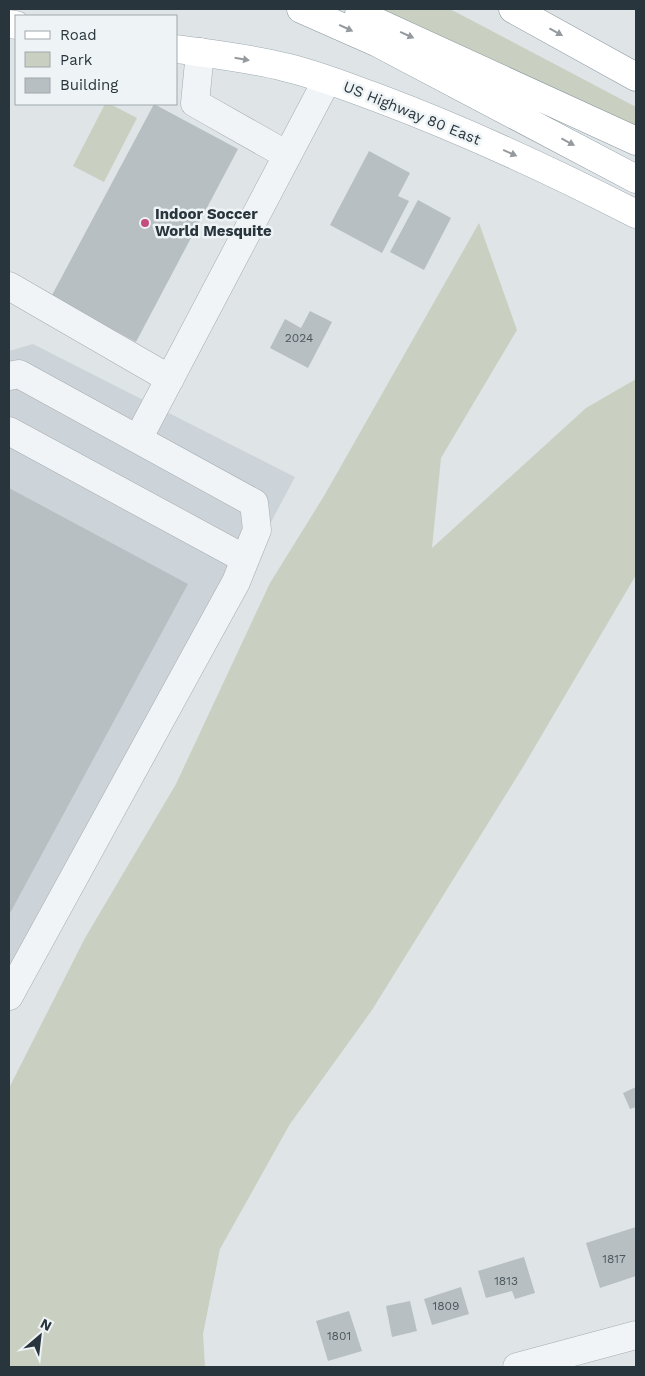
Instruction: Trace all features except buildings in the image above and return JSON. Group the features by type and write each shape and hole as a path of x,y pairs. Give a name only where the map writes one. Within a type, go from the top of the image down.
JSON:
{"main road":[{"path":"301,9 378,43 636,178"},
{"path":"346,9 636,141"},
{"path":"513,9 636,77"},
{"name":"US Highway 80 East","path":"188,50 285,67 327,80 430,118 563,176 636,214"}],"street":[{"path":"188,50 195,103 287,155"},
{"path":"138,440 327,80"},
{"path":"9,286 170,379"},
{"path":"9,376 19,374 254,503 257,530 236,582 9,996"},
{"path":"9,431 245,559"},
{"path":"516,1367 636,1335"}],"shaded area":[{"path":"33,344 295,477 9,1014 9,351"}],"green space":[{"path":"376,9 450,9 636,107 636,127"},
{"path":"104,105 112,105 137,118 104,182 73,166"},
{"path":"479,223 517,330 441,458 432,548 586,408 636,379 636,575 523,767 372,1010 290,1124 220,1249 203,1334 205,1367 9,1367 9,1088 85,938 176,784 270,583 324,496"}],"place":[{"name":"Indoor Soccer World Mesquite","path":"145,223"}]}
